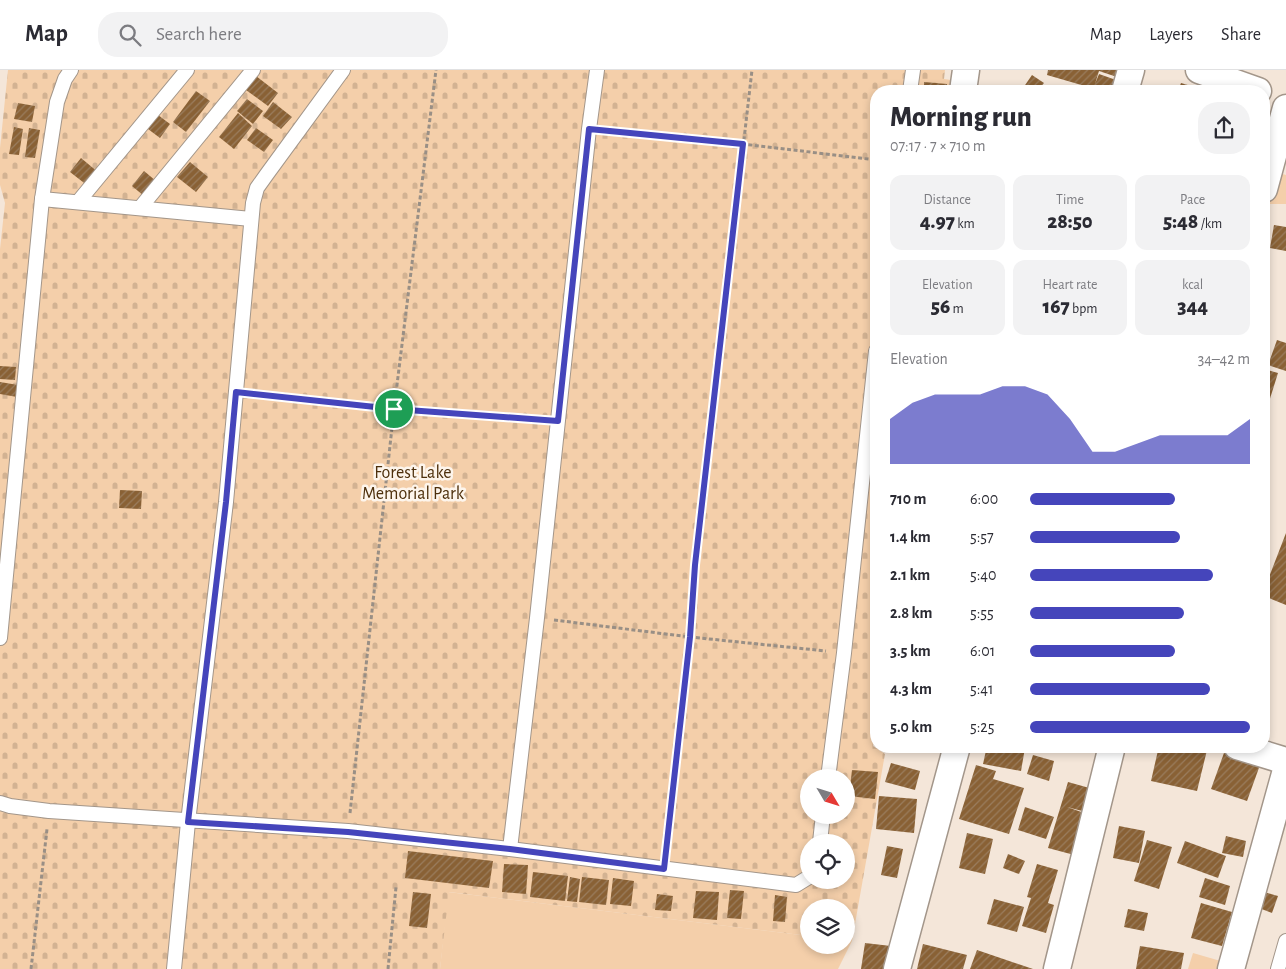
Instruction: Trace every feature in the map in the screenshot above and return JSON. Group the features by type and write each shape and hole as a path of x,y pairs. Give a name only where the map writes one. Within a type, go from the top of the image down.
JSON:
{"street":[{"path":"964,85 966,70"},
{"path":"1127,85 1131,70"},
{"path":"1199,70 1241,85"},
{"path":"1270,95 1286,101"},
{"path":"1270,167 1286,108"},
{"path":"897,969 954,753"},
{"path":"1057,969 1110,753"},
{"path":"1260,753 1286,761"},
{"path":"1231,969 1286,770"}],"lane":[{"path":"0,638 42,198 57,102 65,78 71,70"},
{"path":"78,202 187,70"},
{"path":"140,208 253,70"},
{"path":"174,969 188,822 226,502 253,203 257,188 343,70"},
{"path":"510,849 597,70"},
{"path":"911,85 913,70"},
{"path":"42,198 251,219"},
{"path":"829,769 844,653 870,408"},
{"path":"0,803 49,811 348,832 510,849 796,885 800,883"},
{"path":"1278,969 1286,941"}],"path":[{"path":"348,832 394,409 436,70"},
{"path":"664,869 690,637 695,565 752,70"},
{"path":"589,129 743,144 870,159"},
{"path":"236,392 394,409 558,421"},
{"path":"537,618 690,637 844,653"},
{"path":"31,969 49,811"},
{"path":"388,969 396,887"}],"green space":[{"name":"Forest Lake Memorial Park","path":"8,70 945,70 944,79 951,80 951,85 870,85 870,753 885,754 855,924 855,899 800,899 800,935 449,892 440,969 0,969 0,249 5,203 0,185 0,148"},
{"path":"1276,172 1286,175 1286,204 1270,204 1270,193"},
{"path":"448,892 800,935 800,954 846,954 838,969 440,969"},
{"path":"1193,953 1224,962 1222,969 1188,969"}],"building":[{"path":"1048,70 1120,70 1117,77 1099,71 1095,84 1099,74 1116,80 1114,85 1081,85 1047,75"},
{"path":"1032,75 1044,83 1042,85 1025,85"},
{"path":"256,76 278,93 268,106 246,90"},
{"path":"924,82 947,84 947,85 924,85"},
{"path":"196,91 210,101 186,132 173,122"},
{"path":"247,99 263,111 253,124 237,111"},
{"path":"273,102 292,117 281,129 263,116"},
{"path":"18,103 35,106 32,122 14,119"},
{"path":"238,113 252,126 234,149 219,137"},
{"path":"158,115 170,124 160,138 148,129"},
{"path":"14,127 23,129 19,155 9,154"},
{"path":"29,128 40,130 35,158 25,157"},
{"path":"256,128 273,140 264,152 247,140"},
{"path":"81,158 99,173 88,186 70,172"},
{"path":"190,162 208,177 196,192 177,177"},
{"path":"144,171 156,181 144,196 132,186"},
{"path":"1274,225 1286,227 1286,251 1270,248"},
{"path":"1277,340 1286,343 1286,371 1270,366 1270,359"},
{"path":"0,366 16,367 15,380 0,379"},
{"path":"1270,371 1278,373 1270,399"},
{"path":"0,382 18,385 17,397 0,394"},
{"path":"120,490 142,491 141,509 119,508"},
{"path":"1286,533 1286,605 1270,598 1270,574"},
{"path":"985,753 1024,753 1021,771 983,764"},
{"path":"1157,753 1206,753 1197,791 1151,781"},
{"path":"1224,753 1260,765 1247,801 1211,789"},
{"path":"1033,755 1054,761 1049,781 1027,774"},
{"path":"891,763 920,771 915,790 885,782"},
{"path":"976,765 996,771 993,779 1024,788 1009,834 959,819"},
{"path":"855,770 878,772 875,799 855,797"},
{"path":"1068,782 1093,789 1086,812 1067,807 1090,815 1078,856 1048,848"},
{"path":"879,796 917,799 914,833 876,829"},
{"path":"1025,807 1054,817 1046,839 1018,830"},
{"path":"1119,826 1145,831 1139,863 1113,858"},
{"path":"967,833 993,839 985,874 959,868"},
{"path":"1226,836 1246,841 1243,857 1222,853"},
{"path":"1147,840 1172,847 1159,889 1134,881"},
{"path":"1185,841 1226,856 1218,878 1177,863"},
{"path":"887,846 903,849 897,878 881,875"},
{"path":"408,851 493,861 489,888 405,878"},
{"path":"1008,854 1025,861 1019,874 1003,868"},
{"path":"504,864 528,865 526,894 502,892"},
{"path":"1037,864 1058,870 1048,903 1054,905 1046,933 1022,926 1031,898 1027,897"},
{"path":"533,872 568,876 565,901 530,897"},
{"path":"570,877 580,879 577,902 567,901"},
{"path":"582,877 609,880 606,905 579,902"},
{"path":"613,878 634,881 631,906 610,904"},
{"path":"1205,878 1230,886 1225,905 1199,897"},
{"path":"730,890 744,891 741,919 727,918"},
{"path":"696,891 719,892 717,920 693,918"},
{"path":"413,892 431,894 427,928 409,926"},
{"path":"1264,892 1278,896 1272,913 1259,908"},
{"path":"657,894 673,896 671,911 655,910"},
{"path":"775,895 787,897 785,922 773,921"},
{"path":"994,899 1024,907 1017,932 987,924"},
{"path":"1201,903 1232,912 1222,946 1191,938"},
{"path":"1128,909 1148,913 1144,931 1124,927"},
{"path":"865,943 891,946 888,969 861,969"},
{"path":"923,944 967,955 963,969 917,969"},
{"path":"1140,946 1184,953 1181,969 1136,969"},
{"path":"977,950 1033,969 970,969"}],"route":[{"path":"589,129 743,144 695,565 690,637 664,869 510,849 348,832 188,822 226,502 236,392 394,409 558,421 589,129"}]}
